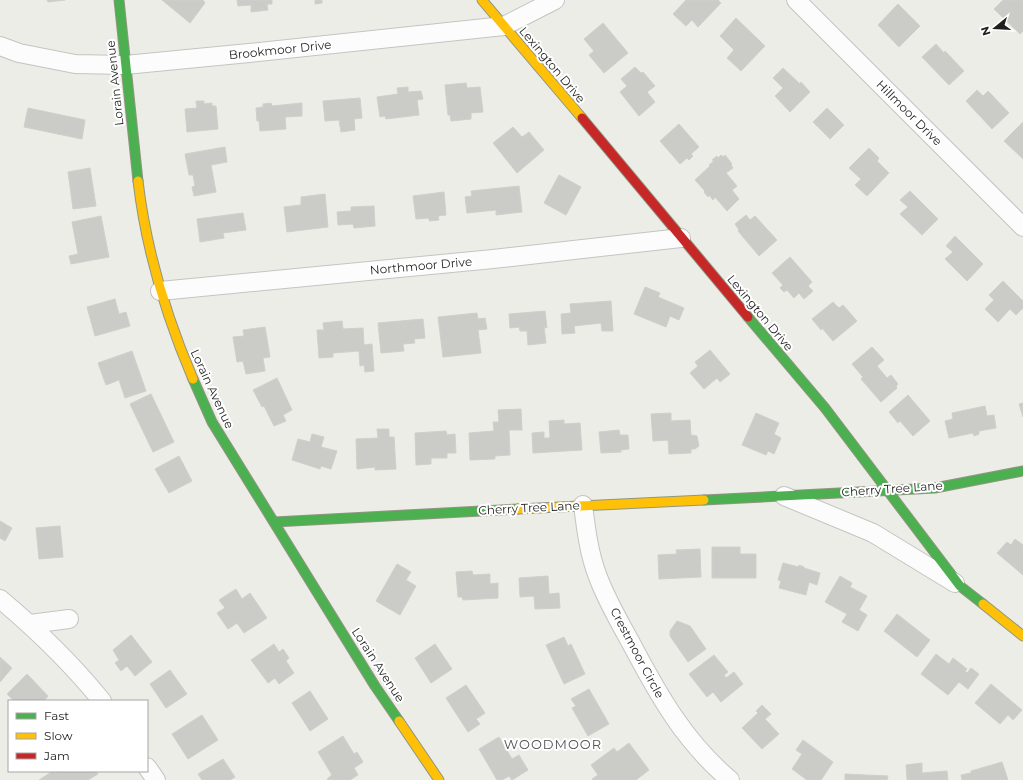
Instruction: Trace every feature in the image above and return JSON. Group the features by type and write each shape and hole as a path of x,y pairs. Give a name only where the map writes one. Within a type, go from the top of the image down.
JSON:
{"street":[{"name":"Lorain Avenue","path":"118,0 138,183 149,245 160,291 182,353 212,422 375,686 439,780"},
{"name":"Lexington Drive","path":"482,0 825,408 960,586 1023,636"},
{"name":"Brookmoor Drive","path":"0,46 19,53 75,64 125,65 249,54 504,26 555,0"},
{"name":"Hillmoor Drive","path":"796,0 1023,227"},
{"name":"Northmoor Drive","path":"160,291 493,259 681,238"},
{"name":"Cherry Tree Lane","path":"274,522 935,488 1023,471"},
{"name":"Cherry Tree Lane","path":"783,496 873,533 960,586"},
{"name":"Crestmoor Circle","path":"583,506 588,543 598,577 620,623 660,697 688,738 730,780"},
{"path":"0,599 30,624 81,675 101,700"},
{"path":"30,624 69,619"},
{"path":"148,768 156,780"}],"building":[{"path":"47,0 65,0 48,2"},
{"path":"162,0 203,0 205,3 190,23"},
{"path":"237,0 272,0 272,4 267,4 268,10 251,12 251,5 238,6"},
{"path":"315,0 322,0 322,3 315,4"},
{"path":"686,0 718,0 721,3 698,27 692,20 686,26 673,14"},
{"path":"1003,0 1023,0 1023,31 1020,34 994,9"},
{"path":"898,4 920,26 899,47 878,25"},
{"path":"736,18 765,46 741,71 727,58 734,50 720,36"},
{"path":"603,23 628,53 604,73 589,55 594,51 584,39"},
{"path":"936,44 944,53 945,51 964,71 949,85 922,57"},
{"path":"635,67 641,73 643,72 655,86 647,92 655,102 639,116 620,92 627,86 621,79"},
{"path":"783,68 800,84 801,82 810,92 790,112 775,96 783,88 773,78"},
{"path":"466,83 467,88 480,87 483,112 471,113 471,119 451,121 450,115 448,115 445,85"},
{"path":"408,87 408,92 421,91 423,99 417,100 419,115 386,119 385,116 380,117 377,97 398,94 397,88"},
{"path":"977,90 983,96 988,91 1009,113 992,129 966,101"},
{"path":"360,98 362,118 354,119 355,130 341,132 339,120 325,121 323,101"},
{"path":"196,101 204,101 204,104 212,103 212,106 216,106 218,129 187,132 185,109 197,108"},
{"path":"271,103 272,106 302,103 302,116 285,117 286,129 260,131 259,121 257,121 256,108 263,107 263,104"},
{"path":"28,108 85,120 82,139 24,127"},
{"path":"827,108 844,125 830,139 813,122"},
{"path":"1023,122 1023,159 1004,141"},
{"path":"679,124 699,147 691,154 693,156 689,160 687,158 680,164 660,141"},
{"path":"513,127 522,137 529,132 544,150 517,173 493,143"},
{"path":"225,147 227,162 211,165 216,192 194,196 192,187 195,186 193,175 189,175 185,154"},
{"path":"869,148 879,158 877,161 889,173 867,196 855,185 861,179 849,168"},
{"path":"721,155 723,157 725,155 732,164 731,165 733,168 726,173 737,186 732,190 739,199 727,211 715,197 713,200 709,195 708,197 704,192 705,191 695,180 710,166 709,165 714,161 712,160"},
{"path":"90,168 96,206 73,209 68,172"},
{"path":"559,175 581,187 566,215 544,203"},
{"path":"519,186 522,212 496,215 496,210 467,213 465,197 472,196 471,191"},
{"path":"910,191 938,219 922,235 900,214 908,207 900,200"},
{"path":"444,192 446,215 438,216 439,220 429,221 429,218 416,219 413,196"},
{"path":"325,194 328,227 287,232 284,207 301,205 301,197"},
{"path":"374,206 375,226 354,228 353,224 338,225 337,212 351,211 351,207"},
{"path":"243,213 246,230 223,233 224,238 200,242 197,219"},
{"path":"746,215 750,220 755,216 777,240 759,256 738,231 739,230 735,224"},
{"path":"101,216 109,257 71,264 69,256 78,254 72,222"},
{"path":"955,236 983,264 967,281 945,259 953,252 946,246"},
{"path":"790,257 812,282 808,286 813,291 804,299 799,293 794,298 787,290 784,292 780,288 783,285 772,273"},
{"path":"1003,281 1023,301 1023,308 1016,315 1010,309 998,322 985,309 994,300 989,295"},
{"path":"645,287 660,293 658,297 684,308 679,320 670,316 666,327 634,314"},
{"path":"115,299 119,314 126,312 130,326 95,336 87,307"},
{"path":"611,301 613,331 602,331 601,323 574,326 575,333 562,334 561,314 571,313 570,304"},
{"path":"833,302 839,308 843,305 857,321 833,341 812,319"},
{"path":"545,311 547,328 544,327 546,343 528,345 527,331 520,331 519,327 510,328 509,314"},
{"path":"477,313 478,319 485,318 487,329 478,330 481,353 443,357 438,317"},
{"path":"423,319 425,338 414,339 415,343 403,344 404,351 381,353 378,323"},
{"path":"342,321 343,329 363,328 364,345 372,344 374,371 365,372 364,365 360,366 359,351 333,353 333,357 319,358 317,330 324,330 323,323"},
{"path":"265,327 270,357 263,358 265,371 246,374 243,361 237,362 233,337 244,336 243,330"},
{"path":"872,347 884,360 877,366 887,378 891,375 898,384 896,386 897,388 881,402 861,379 863,377 852,364"},
{"path":"710,350 730,374 720,382 717,378 704,389 690,373 698,366 695,362"},
{"path":"132,351 146,391 125,398 119,380 106,385 98,363"},
{"path":"277,378 292,410 283,415 286,421 274,426 264,406 262,407 253,390"},
{"path":"151,394 174,442 153,452 130,404"},
{"path":"908,395 930,421 913,436 900,421 898,423 889,412"},
{"path":"1023,403 1023,417 1019,404"},
{"path":"985,406 987,416 994,415 996,428 979,431 979,434 974,436 973,433 949,438 945,421 953,419 952,413"},
{"path":"521,409 522,430 509,430 510,455 495,456 495,459 470,460 469,433 494,431 493,422 499,422 498,410"},
{"path":"671,413 671,421 690,420 691,435 697,436 699,446 695,449 691,449 691,453 669,454 668,440 653,441 651,414"},
{"path":"756,413 779,423 774,434 781,438 774,454 768,451 766,455 742,445"},
{"path":"564,420 564,424 580,423 582,450 533,453 532,433 544,432 544,438 550,438 549,421"},
{"path":"377,429 389,429 389,437 394,437 396,469 375,470 375,467 357,469 356,439 378,438"},
{"path":"619,430 620,435 628,435 629,449 621,450 621,452 601,453 599,432"},
{"path":"446,431 447,435 455,434 456,453 447,453 447,458 431,458 431,464 416,465 415,433"},
{"path":"312,434 324,437 321,447 337,451 331,469 321,466 320,469 292,460 298,439 310,442"},
{"path":"179,456 192,481 169,493 155,469"},
{"path":"0,521 12,528 5,541 0,538"},
{"path":"60,526 63,557 39,559 36,528"},
{"path":"1015,539 1023,545 1023,575 997,553 1007,542 1011,545"},
{"path":"712,547 740,547 740,554 756,554 756,578 712,578"},
{"path":"700,549 701,577 659,579 658,555 677,554 676,550"},
{"path":"783,563 799,567 799,565 820,573 817,585 809,582 806,595 779,588 781,581 778,580"},
{"path":"397,564 411,572 406,580 416,586 400,615 376,601"},
{"path":"472,571 473,575 490,574 490,584 498,583 498,598 463,600 462,597 458,597 456,572"},
{"path":"548,576 549,594 559,593 560,608 535,609 534,596 520,597 519,578"},
{"path":"840,576 852,583 850,587 867,596 859,610 867,615 858,631 842,622 847,614 825,602"},
{"path":"236,589 242,599 250,593 267,618 244,633 237,623 228,629 217,613 225,608 219,600"},
{"path":"897,614 930,640 917,657 884,631"},
{"path":"677,621 690,626 706,649 688,662 670,636 670,631"},
{"path":"131,635 152,662 135,676 127,666 121,671 115,663 119,660 113,650"},
{"path":"564,637 568,646 571,644 585,674 564,684 546,645"},
{"path":"274,644 279,652 283,649 289,658 286,661 294,673 279,684 275,678 268,683 251,660"},
{"path":"435,644 452,669 431,683 415,658"},
{"path":"936,654 949,664 953,658 967,669 965,671 967,673 971,668 979,674 968,689 959,682 948,695 921,674"},
{"path":"714,655 728,672 724,675 726,678 734,672 743,684 721,702 713,692 707,697 689,674"},
{"path":"0,657 12,668 0,682"},
{"path":"170,670 187,694 166,708 150,684"},
{"path":"27,674 48,696 45,700 13,700 7,694"},
{"path":"991,684 1022,710 1013,720 1008,715 1000,724 975,703"},
{"path":"466,685 485,713 476,719 480,724 468,732 446,698"},
{"path":"589,689 609,724 588,736 572,708 576,706 571,699"},
{"path":"310,691 328,719 310,731 292,703"},
{"path":"762,705 771,714 765,719 779,734 762,749 742,728 758,713 756,711"},
{"path":"202,715 218,740 188,759 172,734"},
{"path":"343,736 354,754 357,752 363,762 354,768 358,775 350,780 328,780 327,779 332,775 318,752"},
{"path":"499,737 512,759 519,755 528,770 512,780 509,776 502,780 497,780 479,749"},
{"path":"803,740 833,762 821,780 807,780 792,769 802,754 796,750"},
{"path":"629,743 649,770 636,780 592,779 598,775 591,765 614,748 617,752"},
{"path":"223,759 235,777 230,780 202,780 198,774"},
{"path":"1002,762 1008,780 962,780 961,775"},
{"path":"922,763 922,773 947,771 948,780 907,780 906,765"},
{"path":"51,772 97,772 98,774 88,780 39,780"},
{"path":"845,774 888,776 887,780 845,780"}],"traffic: fast":[{"path":"119,0 138,181"},
{"path":"748,317 825,408 960,586 983,604"},
{"path":"193,379 212,422 375,686 399,721"},
{"path":"704,500 935,488 1023,471"},
{"path":"274,522 518,509"}],"traffic: slow":[{"path":"482,0 582,118"},
{"path":"138,181 146,232 158,282 174,331 193,379"},
{"path":"518,509 704,500"},
{"path":"983,604 1023,636"},
{"path":"399,721 439,780"}],"traffic: jam":[{"path":"582,118 748,317"}],"district":[{"name":"WOODMOOR","path":"553,744"}]}
